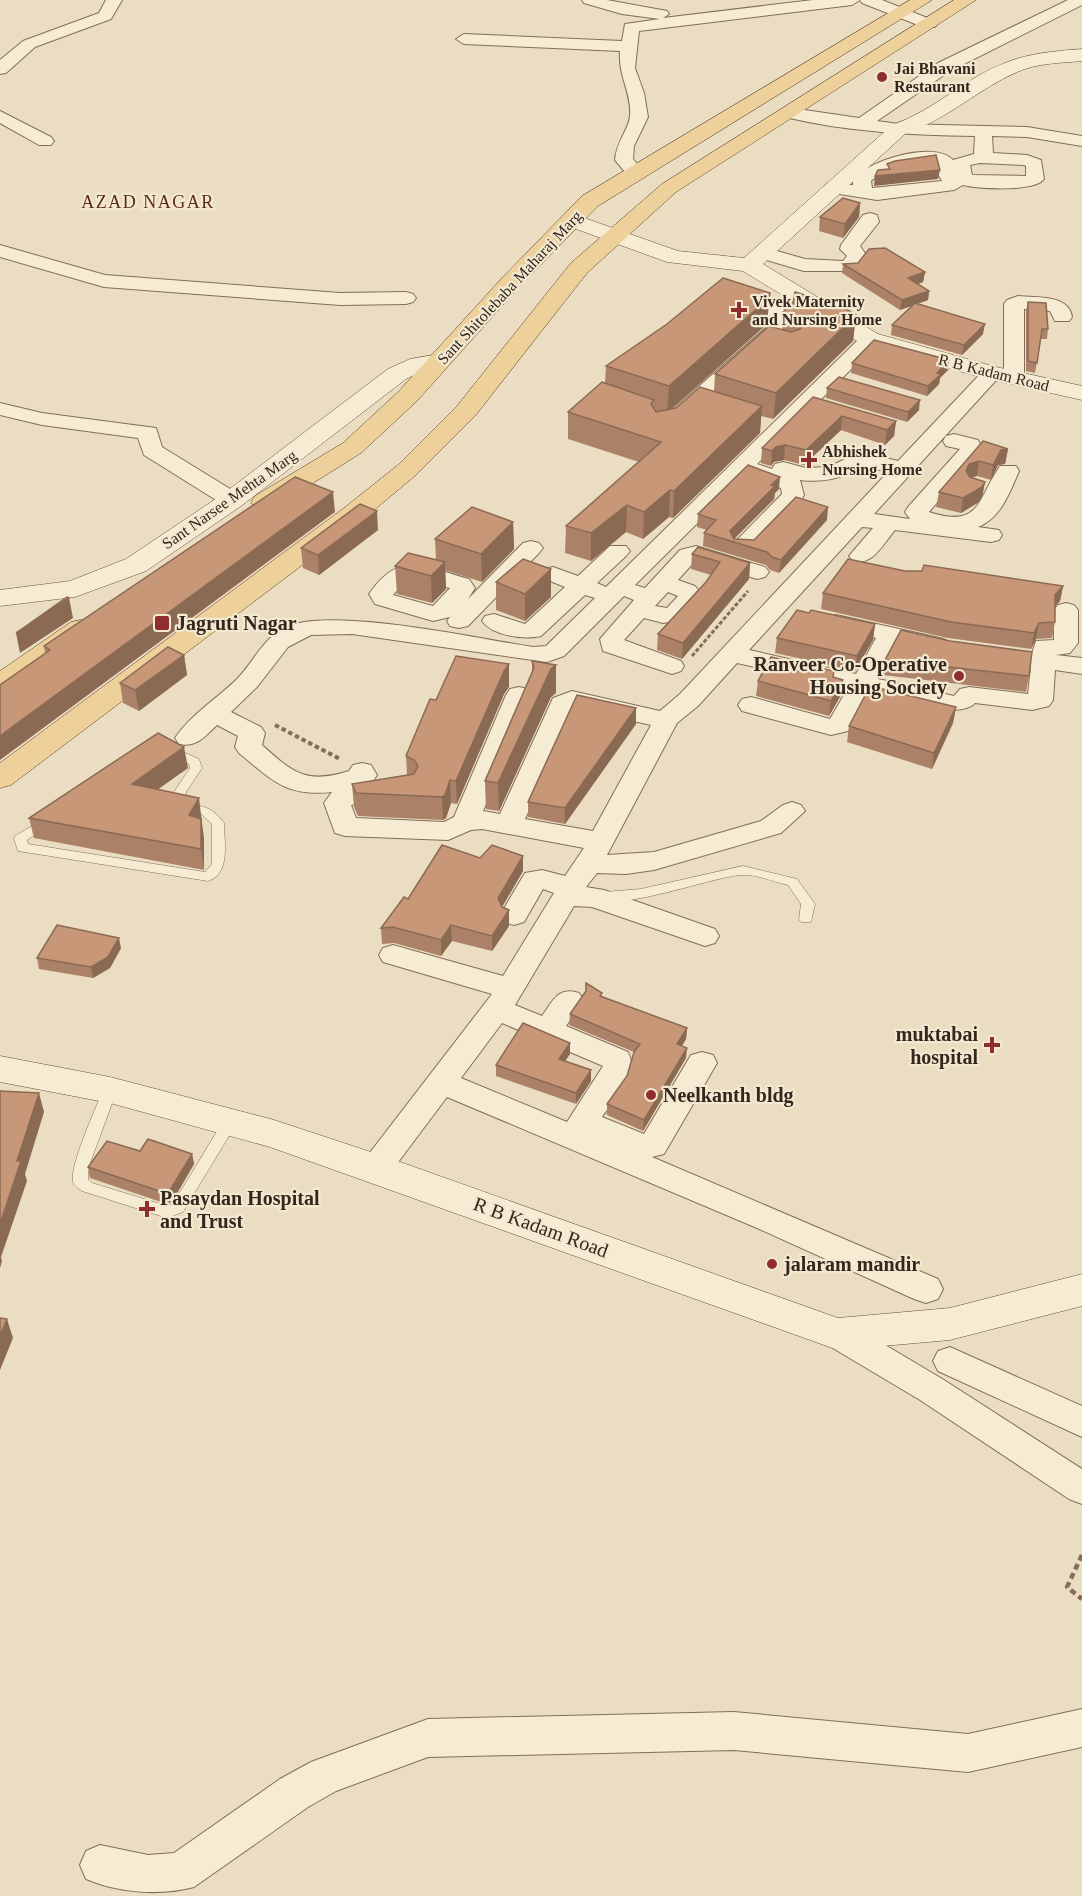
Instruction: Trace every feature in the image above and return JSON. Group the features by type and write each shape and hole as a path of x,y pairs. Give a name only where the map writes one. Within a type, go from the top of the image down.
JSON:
{"main road":[{"name":"Sant Shitolebaba Maharaj Marg","path":"127,596 206,541 352,448 408,396 542,249 590,201 923,0"},
{"name":"Sant Shitolebaba Maharaj Marg","path":"5,769 353,514 407,470 466,411 528,330 587,260 669,188 967,0"},
{"path":"542,249 587,260"},
{"path":"0,684 98,616"}],"street":[{"path":"0,44 29,44 105,16 114,0"},
{"path":"590,0 622,9 702,19"},
{"path":"636,174 624,160 625,146 639,117 636,93 627,68 631,27 852,0"},
{"path":"868,0 929,24"},
{"path":"861,124 944,67 1080,0"},
{"path":"464,39 629,46"},
{"path":"0,69 29,44"},
{"path":"756,259 898,129 917,123 1011,67 1047,58 1082,55"},
{"path":"791,113 898,129 1028,132 1082,141"},
{"path":"0,116 45,141"},
{"path":"980,158 985,152 983,131"},
{"path":"833,188 863,190 877,194 954,185 946,172 950,168 941,157 914,167 865,177 862,180 863,190"},
{"path":"573,220 675,257 756,259 804,265 848,267 857,256 850,249 850,245 870,222 869,214 860,202 833,188"},
{"path":"0,251 104,280 340,299 406,298"},
{"name":"R B Kadam Road","path":"756,259 801,296 870,339 1003,376 1082,393"},
{"path":"728,297 763,303 801,296"},
{"path":"376,1168 503,999 550,924 577,894 595,853 666,720 732,654 901,470 950,430 1003,376 1014,304 1018,302 1056,306 1061,310 1062,317"},
{"path":"665,424 694,403 779,327 780,317 763,303"},
{"path":"188,738 248,682 279,642 295,632 332,626 547,655 555,651 617,592 764,466 822,406 870,339"},
{"path":"763,341 789,350"},
{"name":"Sant Narsee Mehta Marg","path":"0,598 75,589 136,565 232,500 397,374 418,364 439,361"},
{"path":"694,403 714,410"},
{"path":"764,466 780,430 822,406"},
{"path":"0,409 42,418 148,433 152,450 232,500"},
{"path":"756,423 780,430"},
{"path":"950,430 972,449 916,512 921,517 965,525 974,522 992,508 1008,471"},
{"path":"819,559 867,563 891,517 950,430"},
{"path":"764,466 818,476 845,468 864,459 901,470"},
{"path":"743,546 793,495 792,484 764,466"},
{"path":"976,485 999,493"},
{"path":"856,519 891,517 991,535"},
{"path":"438,639 462,604 531,548"},
{"path":"494,621 524,632 532,631 618,551"},
{"path":"672,666 612,645 612,639 688,555 696,553 757,572"},
{"path":"553,574 583,586 651,596"},
{"path":"775,608 953,648 950,631 917,626"},
{"path":"1045,654 1061,648 1066,643 1066,610"},
{"path":"751,705 831,727 839,725 891,634"},
{"path":"1015,649 1045,654 1082,666"},
{"path":"732,654 954,704 961,703 969,695 1032,702 1041,700 1045,654"},
{"path":"465,822 519,694"},
{"path":"509,824 561,704 572,699 666,720"},
{"path":"216,714 252,733 248,747 288,780 303,784 351,783 364,775 362,771"},
{"path":"405,790 342,797 338,803 345,827 448,831 465,822 482,820 509,824 626,865 654,861 771,826 792,811"},
{"path":"550,924 502,911 535,880 542,879 577,894 705,936"},
{"path":"393,955 503,999 547,1031 617,1060 618,1070 582,1122"},
{"path":"547,1031 568,1000"},
{"path":"499,1087 644,1147 653,1145 702,1063"},
{"name":"R B Kadam Road","path":"0,1069 110,1090 230,1122 376,1168 838,1334 950,1324 1082,1290"},
{"path":"441,1082 768,1219 926,1289"},
{"path":"932,1390 950,1361 950,1324"},
{"path":"838,1334 932,1390 1082,1488"},
{"path":"950,1361 1082,1422"},
{"path":"100,1865 148,1875 180,1873 294,1793 315,1781 428,1738 517,1734 734,1731 968,1753 1082,1728"}],"lane":[{"path":"57,814 20,839 23,848 208,877 218,865 218,823 204,810 186,806 178,800 180,792 196,768 195,762 156,748 188,738"},
{"path":"577,894 619,898 743,870 792,882 808,904 806,919"},
{"path":"110,1090 82,1167 80,1181 87,1187 167,1212 178,1208 230,1122"}],"path":[{"path":"672,666 682,666 760,578 757,572"},
{"path":"252,733 268,725 276,725 362,771"},
{"path":"1082,1555 1067,1587 1082,1599"}],"building":[{"path":"936,155 940,170 875,176 878,170 890,169 887,164 895,161"},
{"path":"843,198 860,203 845,224 820,217"},
{"path":"885,248 925,272 908,278 929,291 902,300 843,264 858,263 869,249"},
{"path":"723,278 770,293 769,298 669,386 606,366 667,324"},
{"path":"795,292 841,306 856,315 776,393 715,374 769,326 791,332 800,329 804,324 800,319 783,312 793,303"},
{"path":"1028,302 1046,303 1048,329 1042,329 1037,363 1028,361"},
{"path":"915,303 985,324 964,345 892,325"},
{"path":"874,340 949,360 937,373 941,374 928,386 852,363"},
{"path":"839,377 920,400 908,412 827,388"},
{"path":"602,382 654,400 651,404 656,412 676,408 700,387 762,406 674,491 670,490 644,512 627,505 591,533 566,526 661,442 568,412"},
{"path":"813,397 896,421 887,430 842,416 806,450 785,445 776,447 772,451 762,448"},
{"path":"983,441 1008,449 1001,450 993,465 979,461 969,464 966,471 970,477 985,482 982,487 963,498 939,492"},
{"path":"748,465 780,477 771,485 775,486 730,531 734,539 754,540 796,497 828,507 781,560 772,557 767,552 704,533 716,520 698,514"},
{"path":"295,477 333,492 0,736 0,685 50,650 44,646"},
{"path":"360,504 377,511 318,555 301,548"},
{"path":"472,507 513,522 481,554 435,539"},
{"path":"698,547 750,563 683,643 658,634 706,582 720,562 692,554"},
{"path":"408,553 445,562 431,576 395,566"},
{"path":"523,559 551,569 525,594 496,582"},
{"path":"848,559 905,571 922,571 924,565 1063,586 1055,595 1055,622 1039,623 1034,633 951,622 823,593"},
{"path":"67,597 69,598 16,633"},
{"path":"797,610 809,613 811,610 875,624 857,656 777,638"},
{"path":"901,630 950,641 1032,652 1029,676 885,660"},
{"path":"168,647 184,655 135,690 120,683"},
{"path":"456,656 509,664 456,781 450,780 445,795 442,797 356,793 352,784 414,774 418,766 414,760 406,756 430,699 436,700"},
{"path":"771,657 834,671 833,677 843,680 831,701 758,681"},
{"path":"532,661 556,665 551,669 498,783 485,781 534,668"},
{"path":"870,686 956,707 934,753 849,726"},
{"path":"577,695 636,708 565,808 528,802"},
{"path":"158,733 184,747 132,784 199,798 189,815 201,819 201,849 29,818"},
{"path":"442,845 480,858 492,845 523,856 498,898 502,907 509,910 492,936 451,925 441,940 393,927 381,928 404,897 408,899"},
{"path":"57,925 119,938 108,957 91,967 37,958"},
{"name":"Neelkanth bldg","path":"586,983 602,993 600,996 687,1028 677,1044 687,1048 644,1120 607,1104 627,1076 634,1052 640,1044 570,1014 586,991"},
{"path":"523,1023 570,1043 559,1059 591,1070 576,1093 496,1065"},
{"path":"0,1091 39,1093 17,1161 21,1161 0,1224"},
{"path":"148,1139 192,1154 169,1192 165,1193 88,1167 107,1141 140,1151"},
{"path":"0,1318 7,1319 0,1336"}],"place":[{"name":"Jai Bhavani Restaurant","path":"882,77"},
{"name":"Vivek Maternity and Nursing Home","path":"739,310"},
{"name":"Abhishek Nursing Home","path":"809,460"},
{"name":"Jagruti Nagar","path":"162,623"},
{"name":"Ranveer Co-Operative Housing Society","path":"959,676"},
{"name":"muktabai hospital","path":"992,1045"},
{"name":"Neelkanth bldg","path":"651,1095"},
{"name":"Pasaydan Hospital and Trust","path":"147,1209"},
{"name":"jalaram mandir","path":"772,1264"}],"district":[{"name":"AZAD NAGAR","path":"148,202"}]}
